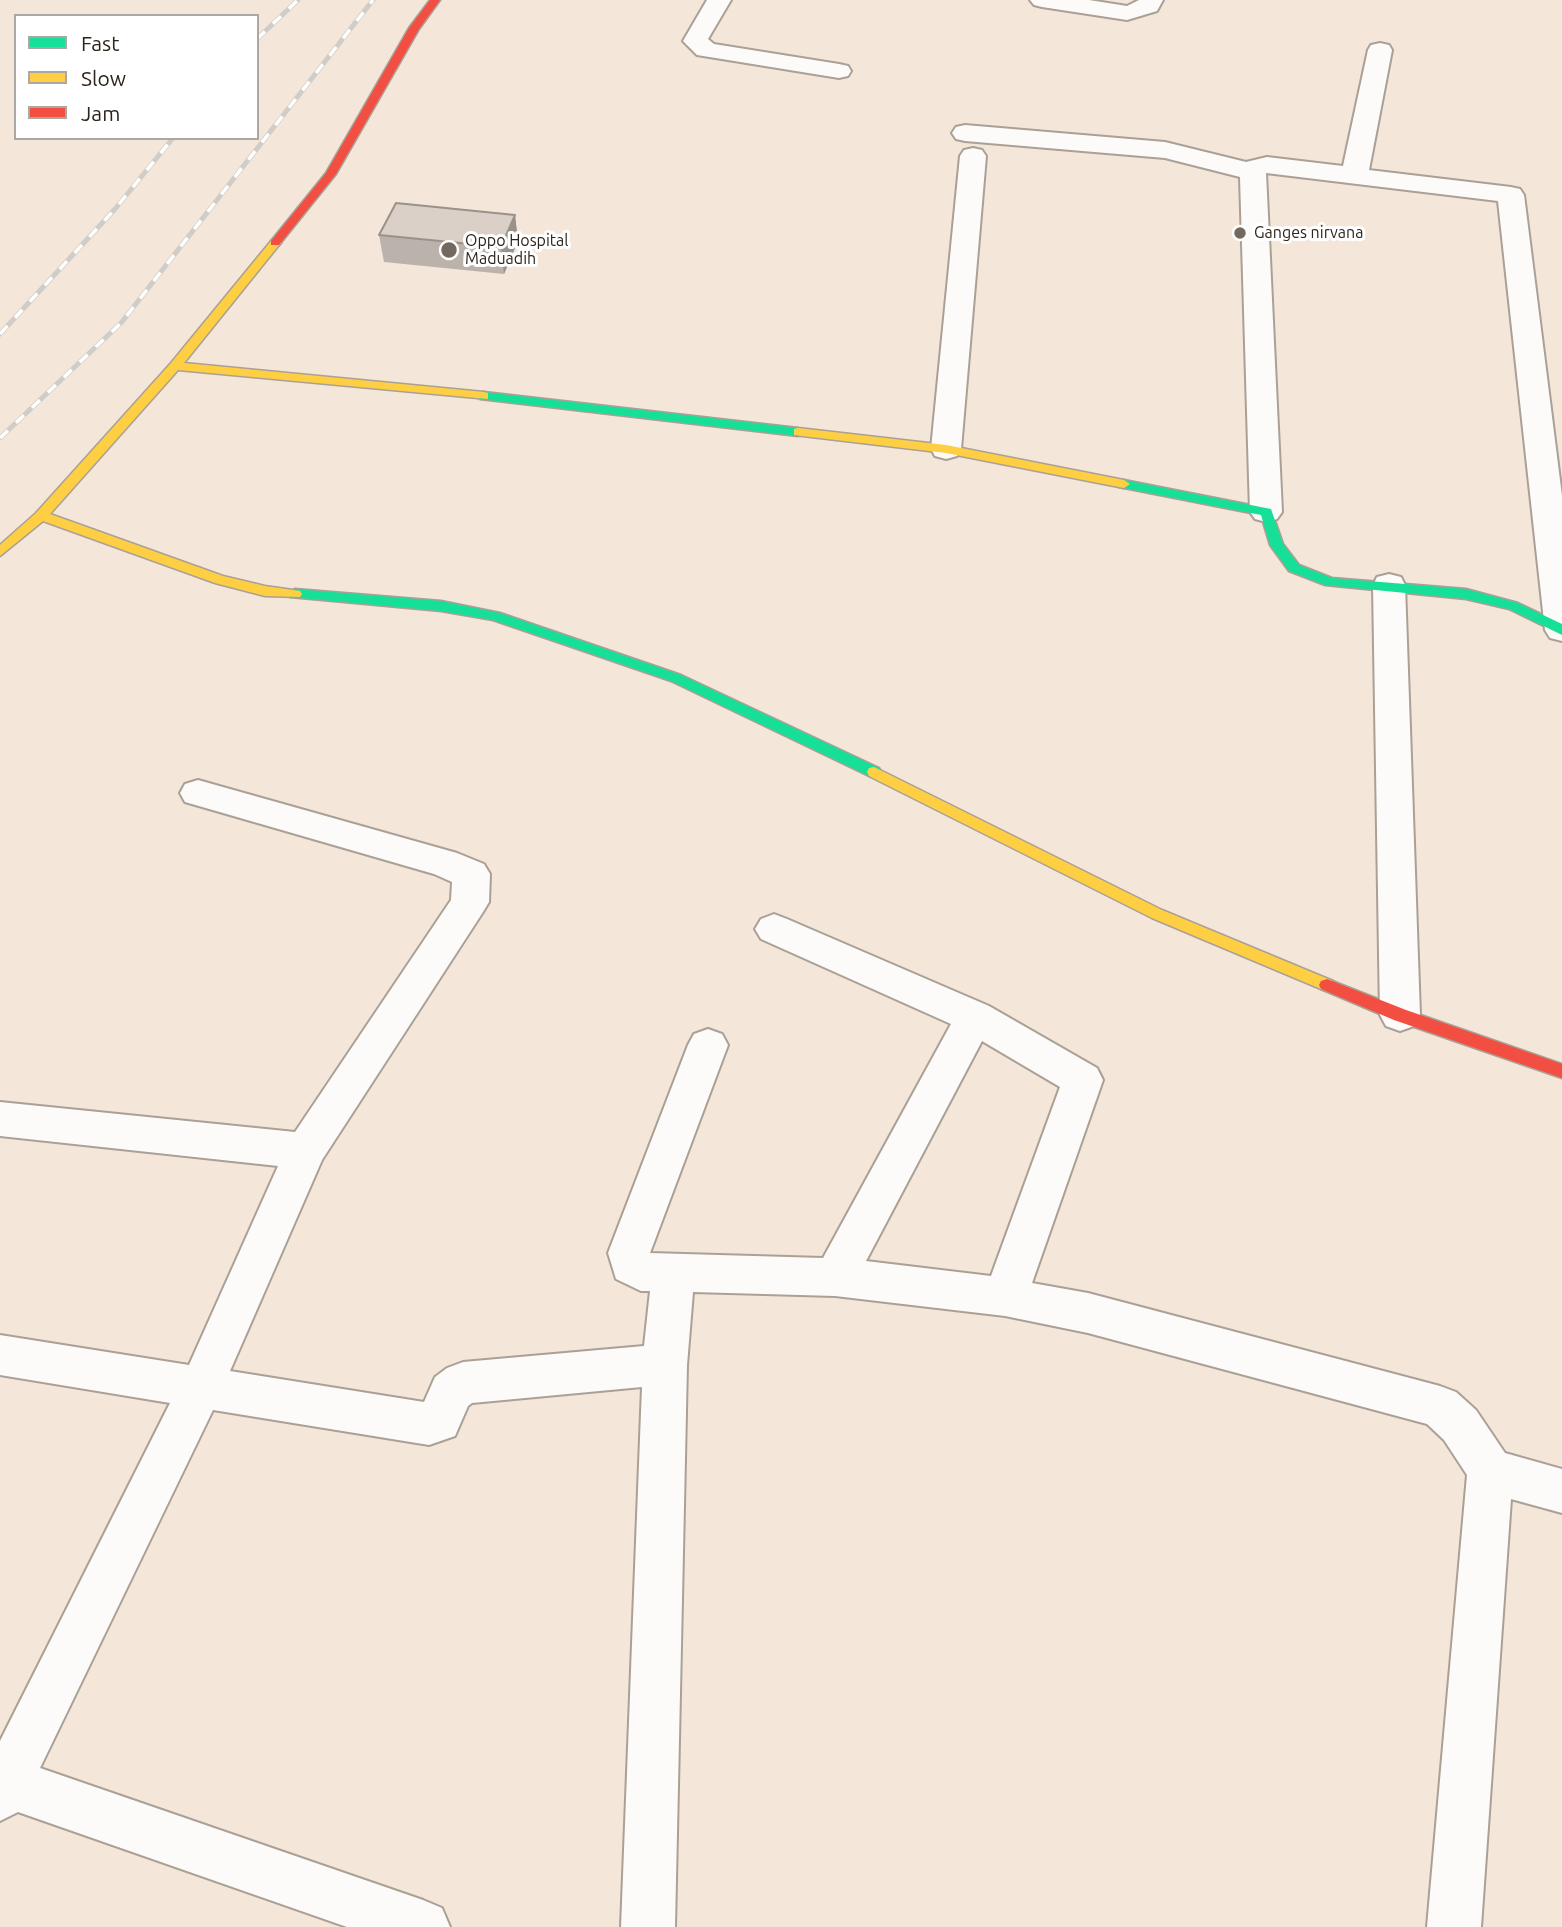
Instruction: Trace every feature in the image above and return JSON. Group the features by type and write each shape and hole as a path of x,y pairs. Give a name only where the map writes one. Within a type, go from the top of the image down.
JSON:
{"street":[{"path":"0,552 41,516 175,366 331,174 414,28 435,0"},
{"path":"719,0 695,41 706,50 839,71"},
{"path":"1042,0 1127,13 1149,6 1151,0"},
{"path":"1355,176 1380,50"},
{"path":"946,449 969,145 1165,150 1253,172"},
{"path":"1266,164 1511,195 1562,630 1513,606 1466,594 1389,585 1330,582 1294,568 1277,545 1266,512 1253,172 1256,167 1266,164"},
{"path":"175,366 525,400 946,449 1266,512"},
{"path":"41,516 220,580 265,591 441,606 495,616 676,678 910,789 1157,914 1401,1015 1562,1071"},
{"path":"1389,585 1401,1015"},
{"path":"198,793 444,863 471,874 470,902 305,1151 201,1387 2,1789 423,1927"},
{"path":"774,929 975,1017 1083,1080 1005,1297"},
{"path":"835,1277 975,1017"},
{"path":"708,1045 629,1252 631,1266 641,1272 835,1277 1005,1297 1088,1312 1440,1406 1460,1425 1490,1471 1454,1927"},
{"path":"0,1119 305,1151"},
{"path":"648,1927 665,1365 673,1272"},
{"path":"0,1355 429,1424 439,1421 451,1392 463,1382 665,1365"},
{"path":"1490,1471 1562,1491"}],"building":[{"path":"396,203 515,215 501,247 379,235"}],"railway":[{"path":"259,37 298,0"},
{"path":"0,438 121,323 373,0"},
{"path":"0,334 115,209 171,140"}],"traffic: fast":[{"path":"484,396 798,432"},
{"path":"1124,484 1266,512 1277,545 1294,568 1330,582 1466,594 1513,606 1562,630"},
{"path":"295,594 441,606 495,616 676,678 874,772"}],"traffic: slow":[{"path":"0,552 41,516 175,366 275,243"},
{"path":"175,366 484,396"},
{"path":"798,432 946,449 1124,484"},
{"path":"41,516 220,580 265,591 295,594"},
{"path":"874,772 1157,914 1327,985"}],"traffic: jam":[{"path":"275,243 331,174 414,28 435,0"},
{"path":"1327,985 1400,1015 1562,1071"}],"place":[{"name":"Ganges nirvana","path":"1240,233"},
{"name":"Oppo Hospital Maduadih","path":"449,250"}]}
